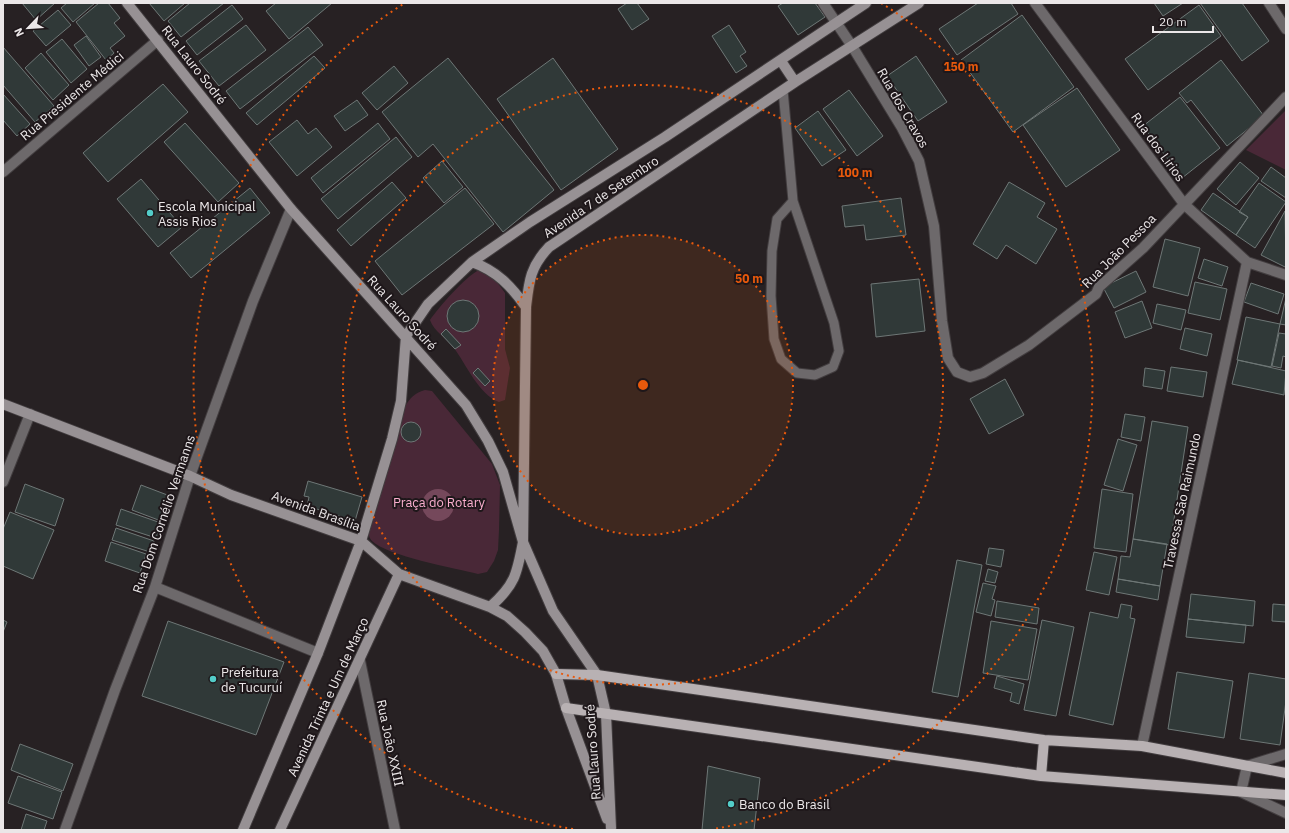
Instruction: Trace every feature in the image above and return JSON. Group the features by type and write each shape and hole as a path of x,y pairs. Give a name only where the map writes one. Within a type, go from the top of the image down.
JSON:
{"main road":[{"path":"556,674 598,675 1044,740 1142,746 1286,773"},
{"path":"566,708 1041,776 1286,795"},
{"path":"1041,776 1044,740"}],"street":[{"name":"Rua Lauro Sodré","path":"127,3 291,208 466,405 488,441 503,472 523,542 553,612 598,675 606,714 611,829"},
{"name":"Rua dos Cravos","path":"823,3 852,46 902,128 919,161 934,226 942,321 948,358"},
{"path":"406,336 428,304 472,262 530,222 781,62 836,22 866,3"},
{"name":"Avenida 7 de Setembro","path":"523,542 526,308 529,278 538,259 549,247 795,82 919,3"},
{"name":"Rua dos Lírios","path":"1035,3 1184,204 1247,262 1286,275"},
{"path":"1269,3 1286,29"},
{"name":"Rua Presidente Médici","path":"3,172 158,40"},
{"path":"781,62 795,82"},
{"name":"Rua João Pessoa","path":"948,358 958,372 970,377 983,373 1029,345 1096,294 1099,287 1143,248 1286,97"},
{"name":"Rua Dom Cornélio Vermanns","path":"66,830 115,690 155,587 190,476 253,301 291,208"},
{"path":"472,262 494,272 504,280 526,308"},
{"name":"Travessa São Raimundo","path":"1142,746 1247,262"},
{"name":"Avenida Trinta e Um de Março","path":"243,830 318,653 361,542 392,439 401,401 406,336"},
{"name":"Avenida Brasília","path":"3,404 190,476 232,495 361,542 399,574 490,607 506,616 525,632 543,651 556,674 566,708"},
{"path":"3,482 30,414"},
{"path":"490,607 503,596 512,584 518,570 523,542"},
{"name":"Avenida Trinta e Um de Março","path":"280,830 360,661 399,574"},
{"path":"155,587 318,653"},
{"name":"Rua João XXIII","path":"360,661 395,830"},
{"name":"Rua Lauro Sodré","path":"566,708 611,829"},
{"path":"1286,754 1247,766 1241,792 1286,813"}],"lane":[{"path":"783,90 793,201 834,324 839,351 833,366 815,375 797,373 781,360 774,339 771,296 772,251 777,219 793,201"}],"green space":[{"path":"1286,110 1286,170 1246,150"},
{"path":"479,270 494,278 505,293 505,349 510,368 505,400 499,402 485,393 479,386 454,348 434,328 430,320 460,285 473,273"},
{"name":"Praça do Rotary","path":"425,390 432,391 492,464 500,485 498,550 494,561 487,572 478,574 392,552 372,541 369,535 367,524 404,408 413,396"}],"shaded area":[{"path":"435,489 441,489 451,496 454,505 453,511 447,518 441,521 435,521 425,514 422,508 422,502 429,492"}],"building":[{"path":"22,3 55,3 36,20"},
{"path":"67,3 95,3 73,22 61,8"},
{"path":"99,3 108,3 120,18 114,23 125,36 110,48 114,53 106,60 76,22"},
{"path":"149,3 185,3 164,21"},
{"path":"190,3 224,3 181,37 168,21"},
{"path":"276,3 332,3 289,39 266,11"},
{"path":"627,3 637,3 649,19 632,30 618,9"},
{"path":"783,3 815,3 825,17 798,35 778,6"},
{"path":"978,3 1011,3 1018,14 957,55 939,29"},
{"path":"1154,3 1183,3 1163,16"},
{"path":"1200,3 1242,3 1269,41 1242,61"},
{"path":"232,5 243,19 197,55 186,41"},
{"path":"1199,5 1221,36 1148,90 1125,59"},
{"path":"58,10 71,25 46,46 33,31"},
{"path":"1022,15 1074,87 1013,132 961,60"},
{"path":"246,25 266,50 219,86 199,61"},
{"path":"729,25 746,52 740,56 747,66 736,73 712,36"},
{"path":"308,27 323,45 240,109 226,91"},
{"path":"86,36 101,57 89,66 74,45"},
{"path":"62,39 87,69 71,83 46,52"},
{"path":"3,47 54,106 35,122 3,85"},
{"path":"41,53 69,85 53,100 25,68"},
{"path":"314,56 325,68 257,125 246,113"},
{"path":"916,56 947,102 918,121 887,76"},
{"path":"448,58 554,190 503,232 433,144 418,157 382,112"},
{"path":"553,58 618,149 561,190 497,99"},
{"path":"1221,60 1264,116 1227,146 1191,100 1187,103 1179,93"},
{"path":"394,66 408,83 377,110 362,93"},
{"path":"163,84 188,112 108,182 83,153"},
{"path":"1077,88 1120,150 1066,187 1023,125"},
{"path":"849,90 883,136 857,156 823,109"},
{"path":"3,94 30,124 17,136 3,120"},
{"path":"1180,97 1220,148 1182,178 1143,126"},
{"path":"357,100 368,115 345,131 334,116"},
{"path":"818,111 846,150 822,166 795,128"},
{"path":"297,120 308,134 316,128 332,147 297,176 269,142"},
{"path":"185,123 239,183 218,202 164,142"},
{"path":"378,123 390,139 323,193 311,178"},
{"path":"396,137 412,157 338,219 321,199"},
{"path":"442,161 463,187 444,203 423,178"},
{"path":"1240,162 1259,178 1236,205 1217,189"},
{"path":"1271,167 1286,178 1286,198 1261,181"},
{"name":"Escola Municipal Assis Rios","path":"141,179 182,227 158,247 117,199"},
{"path":"392,182 406,198 351,246 337,230"},
{"path":"1009,182 1045,203 1037,217 1057,229 1036,264 1006,245 997,259 973,244"},
{"path":"1259,183 1286,202 1255,248 1236,235 1248,217 1239,212"},
{"path":"250,188 270,213 191,278 170,253"},
{"path":"465,188 494,224 402,295 375,261"},
{"path":"1213,193 1248,217 1236,235 1201,210"},
{"path":"901,198 906,235 866,240 864,225 845,227 842,206"},
{"path":"1285,211 1286,265 1285,267 1261,255"},
{"path":"1165,239 1200,248 1188,296 1153,287"},
{"path":"1204,259 1228,267 1222,286 1198,278"},
{"path":"1136,271 1146,292 1114,308 1103,287"},
{"path":"919,279 925,331 876,337 871,284"},
{"path":"1195,282 1227,289 1220,320 1188,313"},
{"path":"1251,283 1284,294 1278,314 1244,302"},
{"path":"1286,298 1286,325 1280,324"},
{"path":"463,300 474,305 479,316 474,327 463,332 452,327 447,316 452,305"},
{"path":"1142,301 1152,328 1125,338 1115,312"},
{"path":"1157,304 1186,310 1181,330 1153,323"},
{"path":"1246,317 1280,324 1271,367 1237,360"},
{"path":"1185,328 1212,334 1207,356 1180,349"},
{"path":"446,329 461,345 455,349 441,334"},
{"path":"1279,333 1286,334 1286,357 1283,356 1281,368 1272,366"},
{"path":"1238,360 1286,371 1284,395 1232,384"},
{"path":"1171,367 1207,372 1203,397 1167,391"},
{"path":"478,368 490,381 485,386 473,373"},
{"path":"1145,368 1165,371 1162,389 1143,386"},
{"path":"1005,379 1024,415 989,434 970,399"},
{"path":"1125,414 1145,417 1141,441 1121,437"},
{"path":"1152,421 1188,427 1173,526 1178,527 1175,546 1133,539"},
{"path":"411,422 418,425 421,432 418,439 411,442 404,439 401,432 404,425"},
{"path":"1118,439 1137,445 1123,491 1104,485"},
{"path":"308,481 362,497 355,521 307,506 309,497 304,496"},
{"path":"25,484 64,499 55,526 15,512"},
{"path":"141,485 170,496 161,521 132,510"},
{"path":"1102,489 1133,494 1126,552 1094,548"},
{"path":"121,509 161,523 156,538 116,525"},
{"path":"10,512 54,530 33,579 3,566 3,529"},
{"path":"116,528 154,541 150,552 112,540"},
{"path":"1133,539 1167,544 1160,586 1118,579 1121,556 1130,557"},
{"path":"111,542 146,554 140,573 105,561"},
{"path":"989,548 1004,550 1001,567 986,564"},
{"path":"1094,552 1117,557 1109,595 1086,590"},
{"path":"957,560 982,565 958,697 932,692"},
{"path":"988,569 998,572 995,583 985,581"},
{"path":"1118,579 1160,586 1158,600 1116,592"},
{"path":"983,583 996,586 992,599 995,600 991,616 976,612"},
{"path":"1191,594 1255,601 1253,626 1188,619"},
{"path":"997,601 1039,608 1037,624 995,617"},
{"path":"1121,604 1132,606 1130,618 1135,619 1113,725 1069,715 1090,612 1118,618"},
{"path":"1273,604 1286,605 1286,622 1272,621"},
{"path":"1188,619 1246,625 1244,643 1186,637"},
{"path":"3,620 7,622 3,632"},
{"path":"1042,620 1074,627 1056,716 1024,710"},
{"name":"Prefeitura de Tucuruí","path":"168,621 284,662 256,735 142,696"},
{"path":"991,621 1037,629 1028,680 983,673"},
{"path":"1177,672 1233,681 1224,738 1168,729"},
{"path":"1249,673 1286,679 1286,701 1280,745 1240,739"},
{"path":"997,676 1024,684 1019,704 1010,701 1012,693 994,688"},
{"path":"20,744 73,764 63,791 11,770"},
{"name":"Banco do Brasil","path":"708,766 760,778 754,830 702,830"},
{"path":"18,776 62,792 53,819 8,803"},
{"path":"26,814 47,821 44,830 21,830"}],"place":[{"name":"Escola Municipal Assis Rios","path":"150,213"},
{"name":"Prefeitura de Tucuruí","path":"213,679"},
{"name":"Banco do Brasil","path":"731,804"}]}
